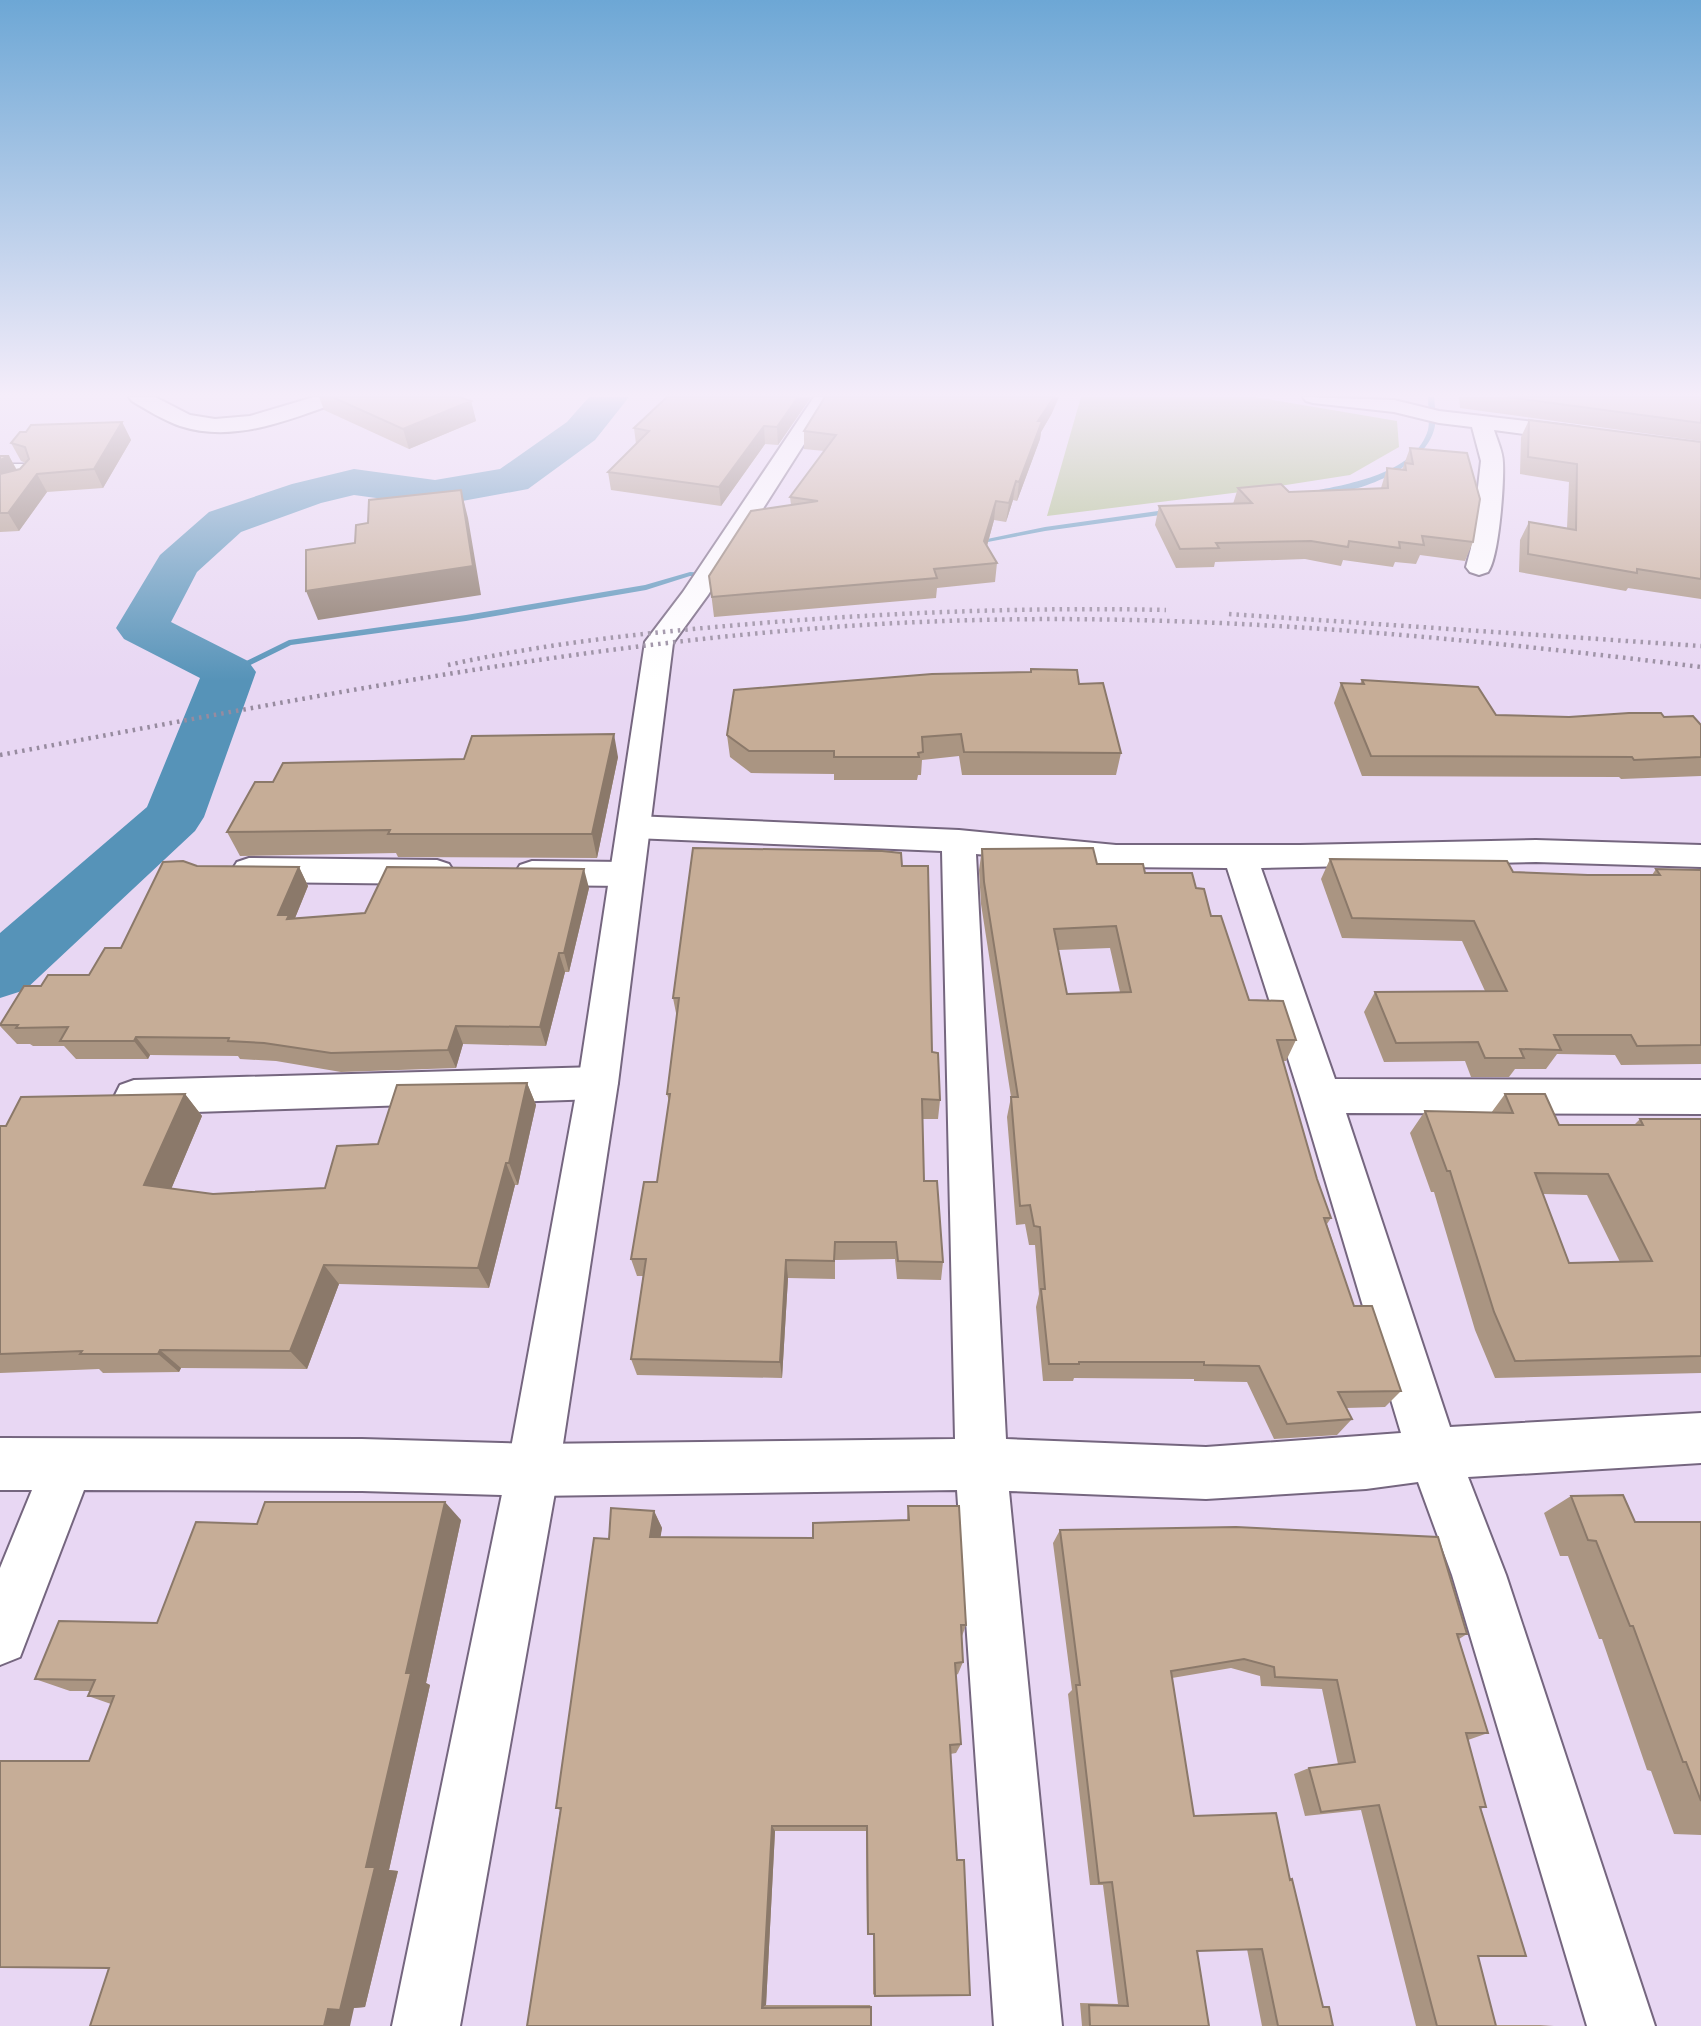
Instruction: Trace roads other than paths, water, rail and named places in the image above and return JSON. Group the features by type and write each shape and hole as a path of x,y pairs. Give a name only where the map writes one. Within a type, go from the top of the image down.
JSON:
{"street":[{"path":"426,2026 533,1470 598,1083 659,642 761,492"},
{"path":"1479,567 1484,548 1489,492"},
{"path":"634,827 960,841 1116,856 1240,857 1536,851 1701,856"},
{"path":"960,841 981,1464 1028,2026"},
{"path":"1240,857 1320,1096 1433,1454 1479,1575 1621,2026"},
{"path":"222,870 626,874"},
{"path":"94,1098 598,1083"},
{"path":"1320,1096 1701,1097"},
{"path":"0,1464 362,1465 533,1470 981,1464 1206,1473 1366,1463 1433,1454 1701,1438"},
{"path":"0,1637 69,1463"}],"waterway":[{"path":"0,972 173,817 229,672 142,628 177,565 225,522 313,492"},
{"path":"424,492 444,492"},
{"path":"972,543 1045,529 1172,511"},
{"path":"229,672 289,643 466,618 646,587 690,574 709,575"}],"railway":[{"path":"448,665 570,643 774,622 970,611 1166,610"},
{"path":"1229,614 1701,646"},
{"path":"0,755 353,690 589,653 707,638 945,621 1040,619 1229,623 1419,636 1701,667"}]}
